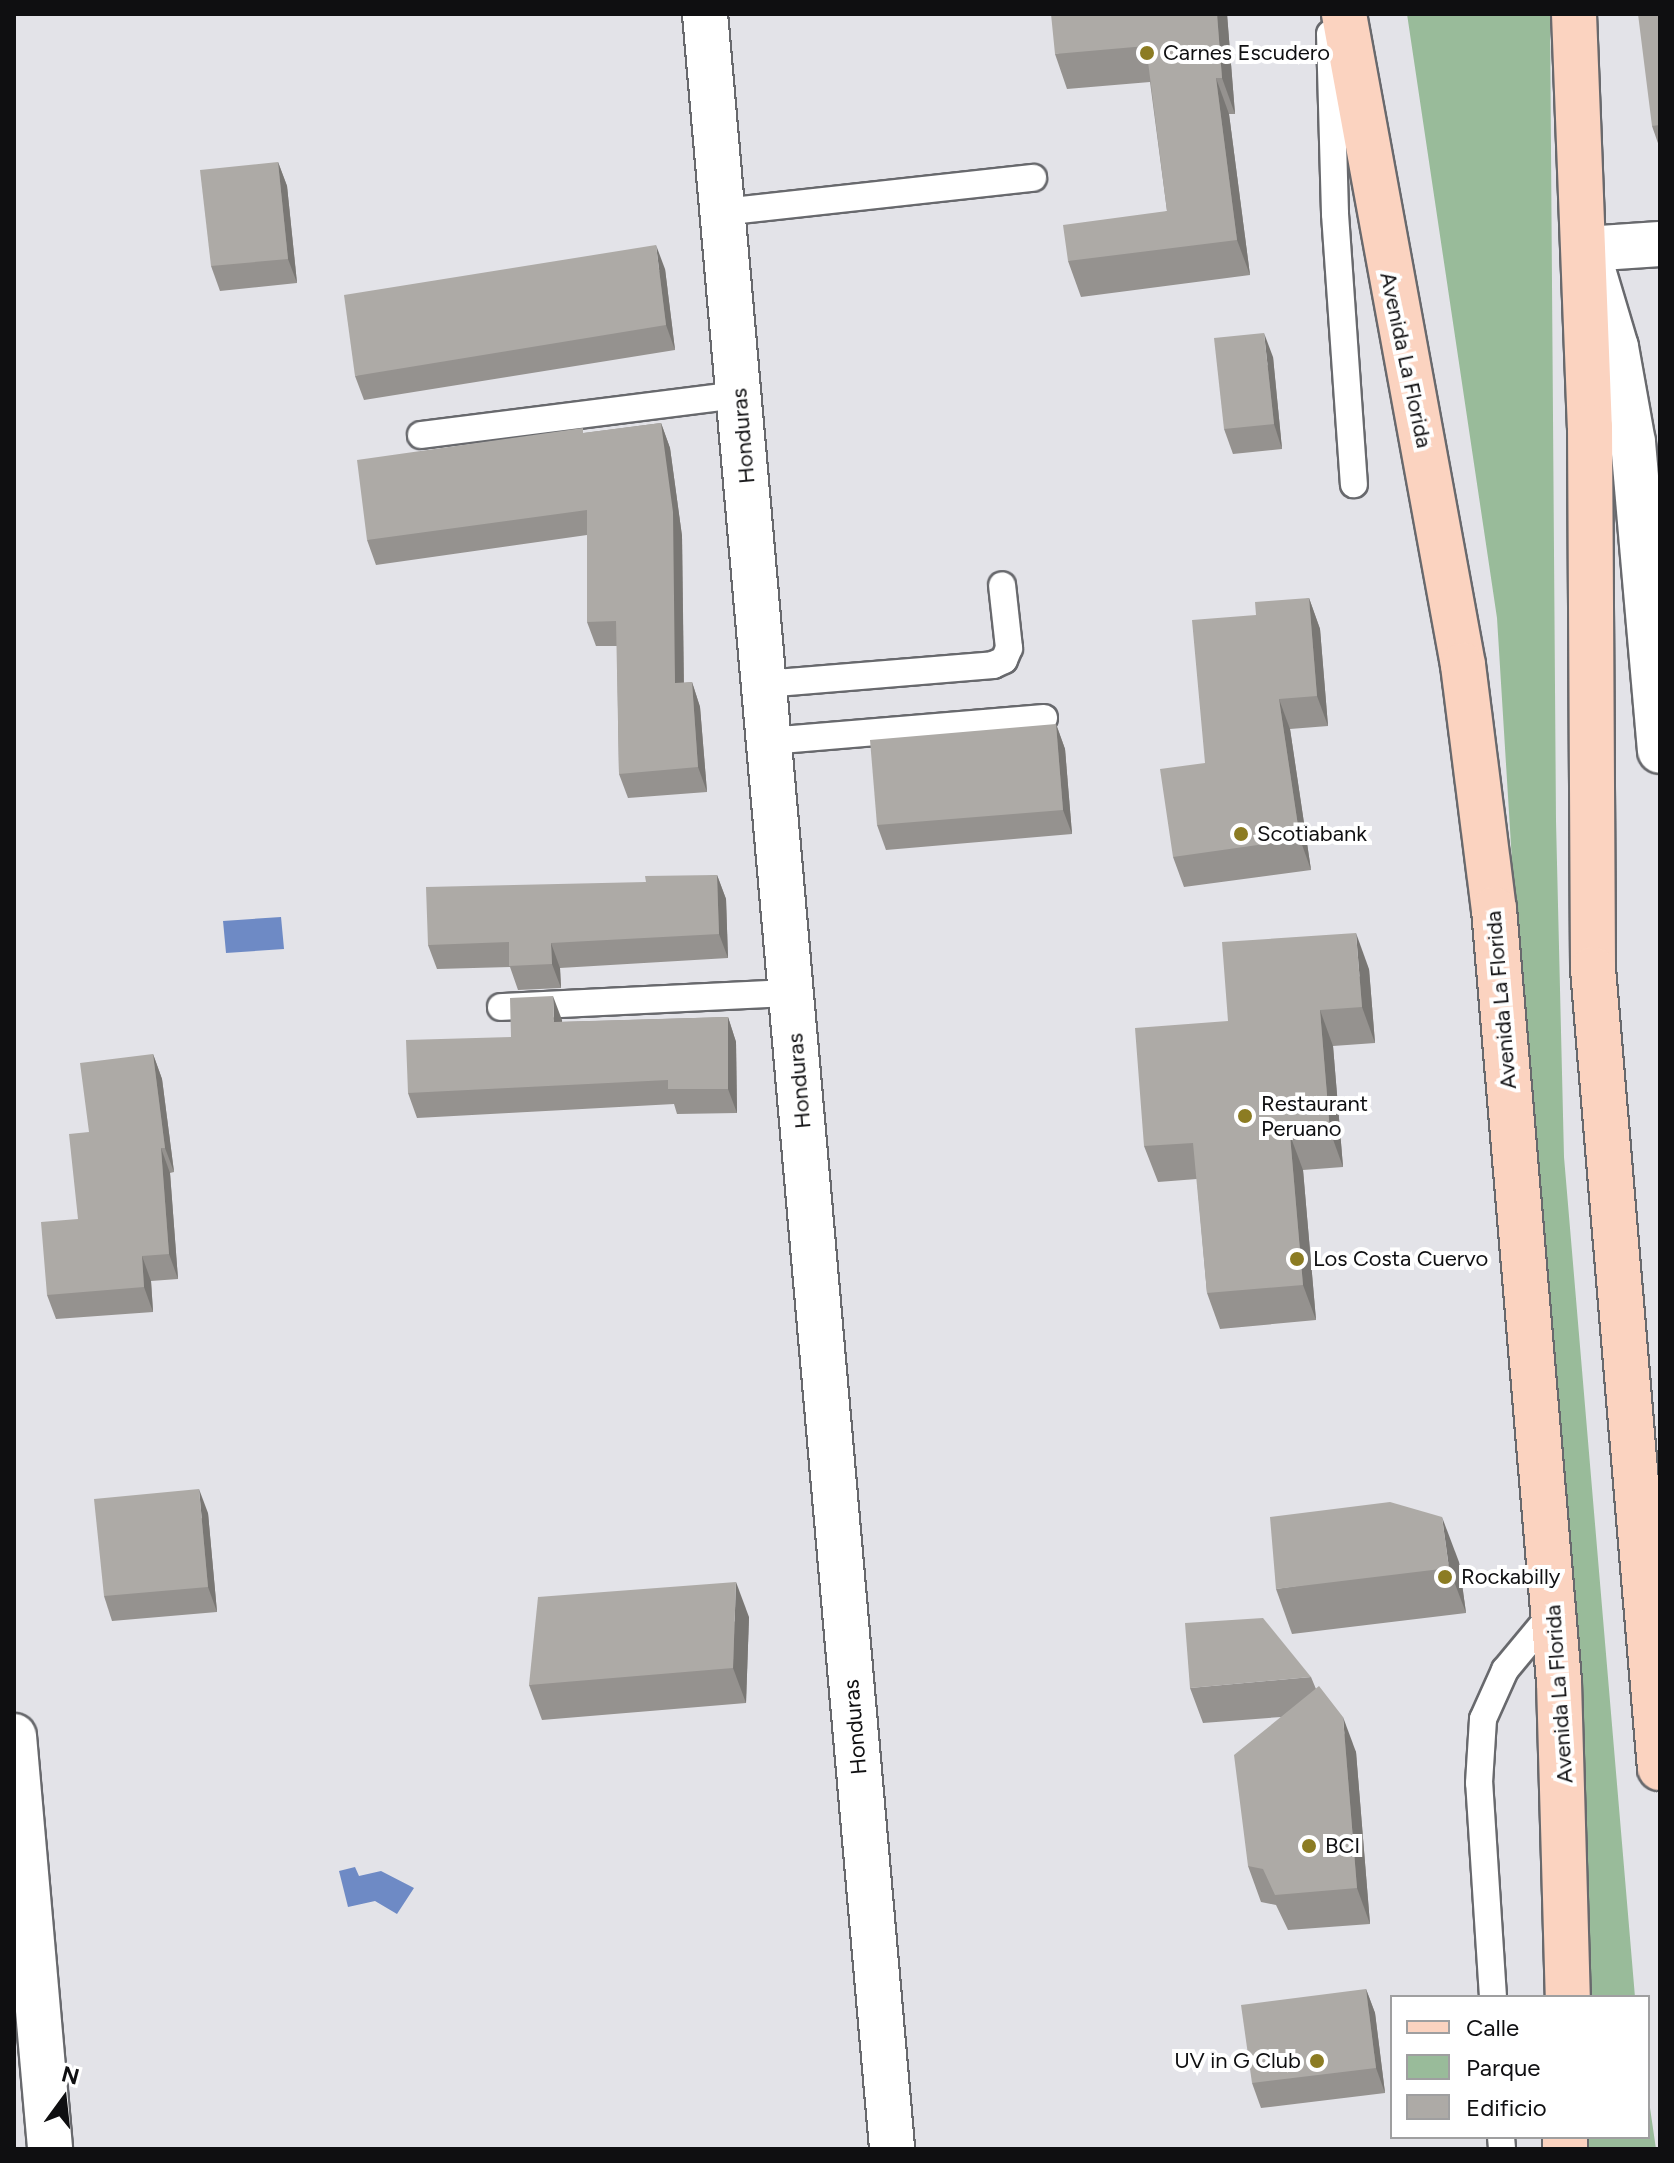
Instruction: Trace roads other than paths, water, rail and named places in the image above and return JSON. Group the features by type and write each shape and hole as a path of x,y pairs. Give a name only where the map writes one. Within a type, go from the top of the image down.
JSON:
{"main road":[{"name":"Avenida La Florida","path":"1344,14 1467,694 1494,909 1565,1769 1568,1995"},
{"path":"1574,14 1586,249 1593,969 1660,1768"}],"street":[{"name":"Honduras","path":"705,14 892,2149"},
{"path":"1660,244 1586,249 1616,347 1633,442 1660,751"},
{"path":"14,1736 50,2149"}],"lane":[{"path":"1329,14 1335,214 1354,484"},
{"path":"723,212 1033,178"},
{"path":"421,435 739,395"},
{"path":"764,684 993,665 1004,660 1009,648 1002,585"},
{"path":"769,741 1044,718"},
{"path":"501,1007 791,993"},
{"path":"1493,1995 1479,1783 1483,1719 1505,1670 1554,1611"}],"water":[{"path":"281,917 284,949 226,953 223,921"},
{"path":"355,1867 359,1876 381,1871 414,1888 397,1914 375,1901 348,1907 339,1871"}],"place":[{"name":"Carnes Escudero","path":"1147,53"},
{"name":"Scotiabank","path":"1241,834"},
{"name":"Restaurant Peruano","path":"1245,1116"},
{"name":"Los Costa Cuervo","path":"1297,1259"},
{"name":"Rockabilly","path":"1445,1577"},
{"name":"BCI","path":"1309,1846"},
{"name":"UV in G Club","path":"1317,2061"}]}
